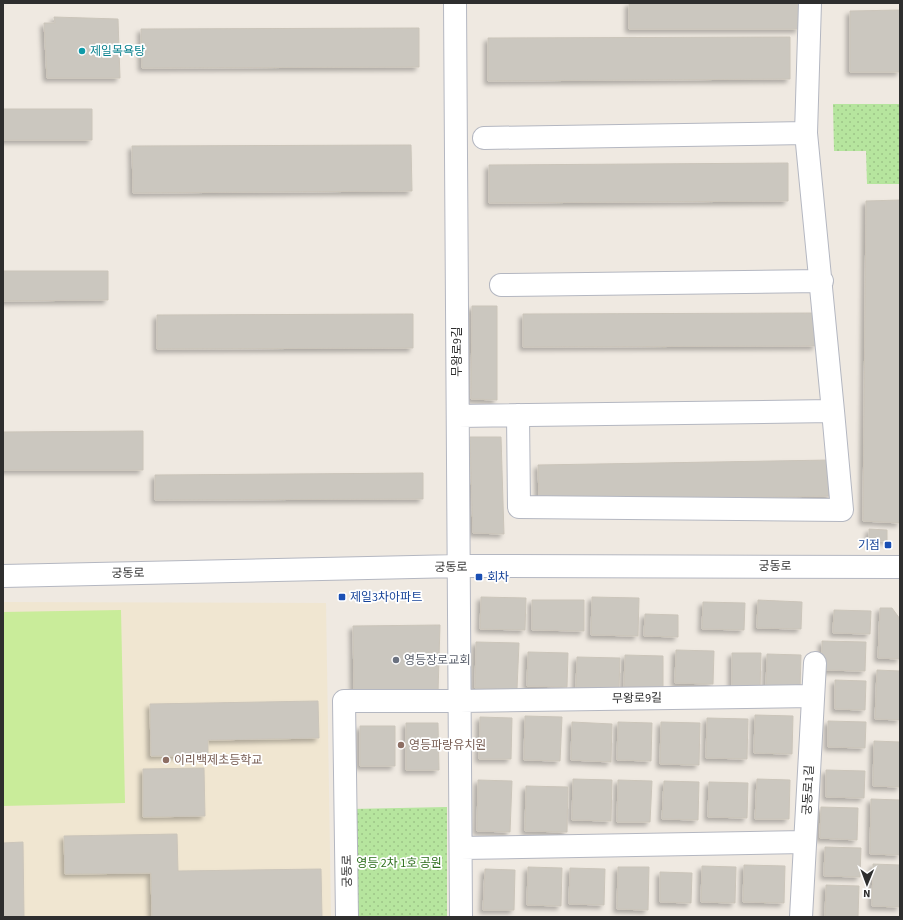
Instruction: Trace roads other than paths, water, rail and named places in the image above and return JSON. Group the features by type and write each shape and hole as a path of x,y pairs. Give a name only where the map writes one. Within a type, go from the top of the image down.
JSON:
{"street":[{"name":"무왕로9길","path":"455,3 461,917"},
{"path":"518,415 519,507 842,510 822,281 806,133 810,3"},
{"path":"484,138 806,133"},
{"path":"500,285 822,281"},
{"path":"458,416 833,411"},
{"name":"궁동로","path":"3,576 459,566 900,567"},
{"name":"궁동로1길","path":"801,917 815,663"},
{"name":"무왕로9길","path":"460,701 814,696"},
{"name":"궁동로","path":"347,917 344,701 460,701"},
{"path":"461,848 805,842"}],"place":[{"name":"제일목욕탕","path":"82,51"},
{"name":"기점","path":"888,545"},
{"name":"회차","path":"479,577"},
{"name":"제일3차아파트","path":"342,597"},
{"name":"영등장로교회","path":"396,660"},
{"name":"영등파랑유치원","path":"401,745"},
{"name":"이리백제초등학교","path":"166,760"}],"park label":[{"name":"영등 2차 1호 공원","path":"399,863"}]}
